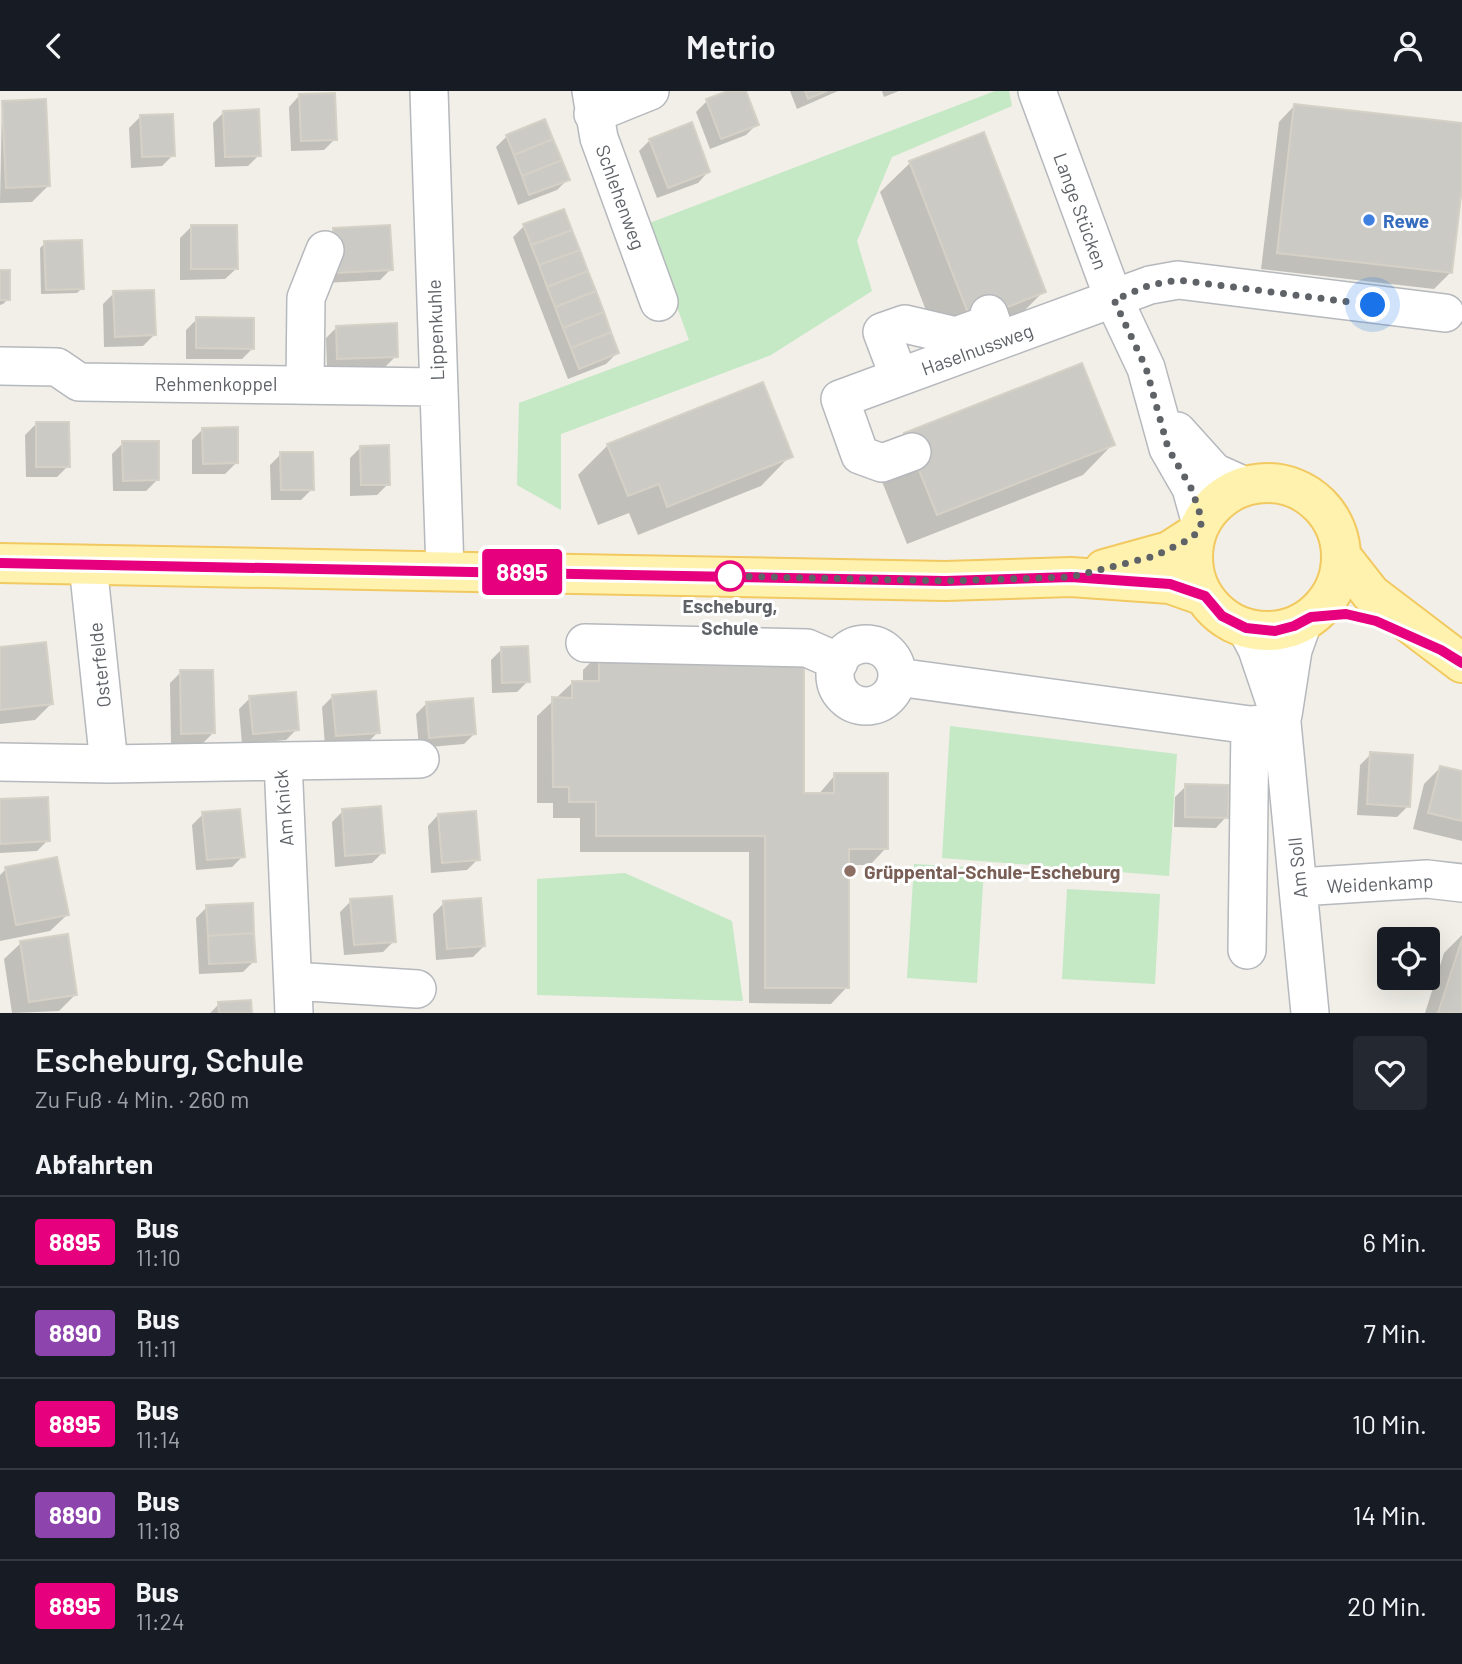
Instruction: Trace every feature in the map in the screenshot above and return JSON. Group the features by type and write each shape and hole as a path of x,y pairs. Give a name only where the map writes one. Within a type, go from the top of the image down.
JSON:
{"main road":[{"path":"1071,577 1155,556 1199,528 1219,500 1245,486 1265,483 1284,485 1311,497 1325,511 1335,528 1342,557 1339,576 1331,595 1307,619"},
{"path":"1199,528 1193,561 1196,579 1205,596 1222,616 1246,628 1275,631 1307,619 1336,614 1368,619 1452,657"},
{"path":"1342,557 1371,594 1452,657"},
{"path":"0,563 945,581 1071,577 1170,584 1205,596"}],"street":[{"name":"Lippenkuhle","path":"429,91 445,570"},
{"path":"592,102 650,91"},
{"name":"Lange Stücken","path":"1037,91 1114,300 1138,345 1159,409 1168,448 1191,488 1199,528"},
{"name":"Schlehenweg","path":"592,102 659,302"},
{"path":"305,384 306,298 325,250"},
{"name":"Haselnussweg","path":"912,452 882,463 860,454 840,399 1150,285 1178,280 1445,313"},
{"path":"899,377 882,332 905,324 956,336 992,323 989,314"},
{"name":"Rehmenkoppel","path":"0,366 57,367 79,382 437,387"},
{"name":"Lange Stücken","path":"1159,409 1214,472 1245,486"},
{"name":"Osterfelde","path":"88,565 110,764"},
{"name":"Am Soll","path":"1266,725 1307,619"},
{"name":"Am Soll","path":"1246,628 1257,649 1266,725 1299,887 1310,1013"},
{"path":"585,643 807,648 839,662"},
{"path":"874,645 890,654 897,677 892,692 885,700 869,706 858,705 845,697 838,688 836,672 839,662 856,646 874,645"},
{"path":"897,677 1266,725 1247,950"},
{"path":"283,761 420,759"},
{"name":"Am Knick","path":"0,762 110,764 283,761 293,997 418,989"},
{"name":"Weidenkamp","path":"1299,887 1427,879 1462,883"}],"green space":[{"path":"995,91 1009,91 1012,106 892,157 857,241 872,291 771,355 561,434 561,510 517,485 519,403 689,340 647,224"},
{"path":"950,726 1177,754 1169,876 942,858"},
{"path":"914,864 984,868 977,983 907,978"},
{"path":"625,873 732,921 743,1001 537,995 537,879"},
{"path":"1067,889 1160,894 1155,984 1062,979"}],"building":[{"path":"728,91 746,91 759,125 721,139 706,99"},
{"path":"805,91 827,91 808,99"},
{"path":"335,93 337,140 301,141 299,94"},
{"path":"46,99 50,186 6,188 2,101"},
{"name":"Rewe","path":"1294,104 1462,123 1462,188 1452,273 1277,253"},
{"path":"259,109 261,156 225,157 223,111"},
{"path":"173,114 175,156 142,157 140,115"},
{"path":"545,119 553,139 514,155 506,135"},
{"path":"692,122 710,172 668,188 649,139"},
{"path":"984,132 1046,292 971,321 909,161"},
{"path":"553,139 562,160 522,176 514,155"},
{"path":"562,160 570,180 529,195 522,176"},
{"path":"564,209 572,230 531,245 523,224"},
{"path":"191,225 237,225 238,269 191,269"},
{"path":"390,225 393,270 335,273 333,228"},
{"path":"572,230 580,250 539,265 531,245"},
{"path":"82,240 84,289 46,290 44,241"},
{"path":"580,250 588,271 547,287 539,265"},
{"path":"0,270 10,270 10,300 0,300"},
{"path":"588,271 596,291 555,307 547,287"},
{"path":"154,290 156,335 115,337 113,291"},
{"path":"596,291 604,312 563,328 555,307"},
{"path":"604,312 611,332 571,348 563,328"},
{"path":"196,317 254,318 254,349 196,348"},
{"path":"397,323 398,357 337,359 336,326"},
{"path":"611,332 619,353 579,369 571,348"},
{"path":"1082,363 1115,445 937,515 904,433"},
{"path":"763,382 793,457 667,507 659,484 628,496 607,444"},
{"path":"36,422 69,422 70,467 36,467"},
{"path":"238,427 238,463 203,464 202,428"},
{"path":"122,441 159,441 159,480 123,481"},
{"path":"389,445 390,485 361,485 360,446"},
{"path":"280,452 313,452 314,490 281,490"},
{"path":"46,642 53,704 0,710 0,647"},
{"path":"528,646 530,682 502,683 501,647"},
{"path":"599,652 804,652 804,793 834,793 834,773 888,773 888,849 849,849 849,988 765,988 765,836 596,836 596,802 569,802 569,787 553,787 552,697 572,698 572,681 599,681"},
{"path":"180,670 213,670 215,733 181,734"},
{"path":"376,691 380,733 336,736 332,695"},
{"path":"296,692 299,730 253,734 249,696"},
{"path":"473,698 476,734 429,738 426,702"},
{"path":"1370,752 1413,755 1410,807 1367,804"},
{"path":"1440,766 1462,771 1462,821 1428,813"},
{"path":"1185,784 1229,785 1228,818 1185,817"},
{"path":"48,797 50,841 0,844 0,799"},
{"path":"381,806 385,853 345,856 342,809"},
{"path":"240,809 245,857 207,860 202,812"},
{"path":"476,811 480,860 442,863 438,814"},
{"path":"57,857 69,915 16,925 5,867"},
{"path":"392,896 396,942 354,945 350,899"},
{"path":"481,898 485,946 447,949 443,901"},
{"path":"253,903 254,933 208,936 206,905"},
{"path":"254,933 256,962 209,964 208,936"},
{"path":"68,934 77,995 29,1002 20,941"},
{"path":"1462,939 1462,1013 1438,1013"},
{"path":"251,1000 252,1013 219,1013 218,1002"}],"bus line":[{"name":"8895","path":"0,563 945,581 1071,577 1179,585 1205,596 1215,610 1230,621 1255,630 1285,629 1311,617 1326,614 1360,617 1376,621 1441,650 1462,663"}],"place":[{"name":"Rewe","path":"1369,220"},
{"name":"Escheburg, Schule","path":"730,576"},
{"name":"Grüppental-Schule-Escheburg","path":"850,871"}],"route":[{"path":"730,576 727,576 1006,581 1071,577 1170,551 1197,533 1201,524 1199,510 1186,478 1168,448 1159,409 1138,345 1114,300 1150,285 1178,280 1373,305"}]}
